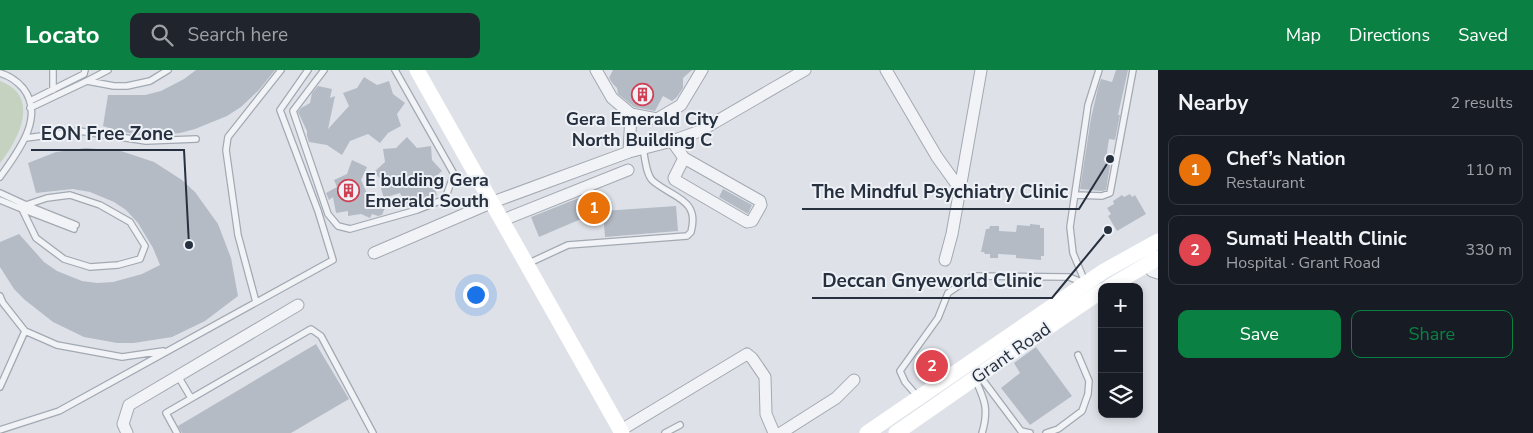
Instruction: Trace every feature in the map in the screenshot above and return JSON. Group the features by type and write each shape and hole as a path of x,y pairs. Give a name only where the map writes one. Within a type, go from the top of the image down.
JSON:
{"main road":[{"path":"417,70 427,99 493,202 621,432"},
{"name":"Grant Road","path":"868,433 1104,271 1158,241"},
{"path":"1117,283 1156,263"},
{"name":"Grant Road","path":"896,433 1020,345 1098,294"}],"street":[{"path":"596,70 612,98 631,114 656,119 681,105 702,70"},
{"path":"374,253 493,202 588,166 642,148 700,132 805,70"},
{"path":"886,70 937,158 960,189"},
{"path":"945,260 960,189 981,70"},
{"path":"629,152 631,114"},
{"path":"672,141 684,158 760,201 761,205 752,221 747,222 675,180 674,178 684,158"},
{"path":"588,166 598,186"},
{"path":"503,220 598,186 628,170"},
{"path":"126,433 123,424 129,404 298,305"},
{"path":"621,432 747,354 752,358 764,377 766,414 774,433"},
{"path":"781,433 836,398 854,380"}],"lane":[{"path":"14,78 17,70"},
{"path":"53,90 54,70"},
{"path":"30,101 84,72 93,70"},
{"path":"30,108 108,70"},
{"path":"87,81 114,86 126,86 150,81 168,70"},
{"path":"256,302 238,235 226,150 228,137 281,70"},
{"path":"0,430 59,411 333,260 318,211 280,110 308,70"},
{"path":"324,70 293,111 328,214 338,226 350,229 417,210 445,198 454,174 395,70"},
{"path":"1086,284 1073,253 1070,227 1088,105 1099,70"},
{"path":"1075,195 1102,196 1110,193 1133,70"},
{"path":"0,73 14,78 24,90 30,101 31,121 26,138 0,177"},
{"path":"417,107 427,99"},
{"path":"26,138 79,131 146,141 196,139"},
{"path":"527,264 568,245 687,236 691,232 693,214 691,209 653,181 649,175 642,148"},
{"path":"0,193 24,207 36,238 64,259 90,267 118,265 140,259 146,246 130,222 100,205 70,195 47,198 24,207"},
{"path":"0,200 24,207 75,227"},
{"path":"919,398 905,382 900,371 938,318 948,293 973,276 1068,277 1086,284"},
{"path":"0,296 2,303 25,331 57,344 122,357 169,350"},
{"path":"177,433 166,413 311,329 321,336 373,433"},
{"path":"0,387 25,331"},
{"path":"1046,433 1058,429 1082,411 1088,394 1089,381 1078,355"},
{"path":"178,376 191,398"},
{"path":"977,377 984,398 987,418 982,433"},
{"path":"977,377 1022,432 1030,433"},
{"path":"665,433 680,425"}],"green space":[{"path":"0,81 13,88 20,97 23,107 19,130 14,142 0,163"}],"building":[{"path":"196,70 275,70 259,90 241,107 227,116 195,129 180,133 145,136 103,126 108,95 145,95 161,91 184,79"},
{"name":"Gera Emerald City North Building C","path":"613,70 692,70 683,78 683,88 677,97 672,101 663,96 655,111 634,107 618,94 617,88 609,78"},
{"path":"1116,70 1128,70 1118,115 1120,115 1115,140 1109,139 1106,159 1111,160 1106,190 1080,189 1091,118 1098,88 1101,79 1112,82"},
{"path":"364,77 377,85 389,81 393,94 405,103 397,114 401,126 388,133 380,143 368,134 350,141 342,155 327,145 309,142 307,131 298,112 310,103 312,93 318,86 332,89 330,98 335,96 328,129 349,106 343,93 357,88"},
{"path":"407,137 417,148 431,146 432,160 442,171 432,180 437,195 420,200 407,207 400,193 390,196 382,215 372,214 370,218 361,214 348,216 348,211 336,213 333,197 329,200 326,193 337,187 334,180 347,174 352,160 367,167 361,180 369,198 386,205 380,185 385,184 374,172 385,162 383,149 396,148"},
{"path":"86,148 121,151 154,162 182,180 195,192 218,224 231,258 238,296 205,321 172,337 134,343 117,343 84,337 53,322 25,300 14,289 0,267 0,242 19,234 44,262 57,271 82,281 97,283 113,282 142,274 160,265 153,248 138,223 126,210 114,202 90,192 73,189 36,193 28,163 56,152"},
{"path":"723,189 752,205 748,214 719,197"},
{"path":"594,192 602,210 539,237 531,217"},
{"path":"1130,194 1132,197 1135,195 1146,214 1117,231 1108,216 1111,214 1107,208 1114,204 1113,201 1122,195 1124,197"},
{"path":"676,206 678,231 605,237 603,211"},
{"path":"1030,224 1040,225 1040,228 1044,228 1044,256 1041,256 1041,260 998,254 998,258 990,258 990,254 981,252 986,229 989,229 990,226 999,226 999,231 1016,232 1017,225 1030,226"},
{"path":"316,344 349,399 291,433 182,433 178,426"},
{"path":"1036,347 1072,396 1030,425 1001,388 1020,373 1014,363"}],"place":[{"name":"Gera Emerald City North Building C","path":"642,94"},
{"name":"The Mindful Psychiatry Clinic","path":"1110,159"},
{"name":"E bulding Gera Emerald South","path":"349,190"},
{"name":"Chef’s Nation","path":"594,208"},
{"name":"Deccan Gnyeworld Clinic","path":"1108,230"},
{"name":"EON Free Zone","path":"189,245"},
{"name":"Sumati Health Clinic","path":"932,366"}]}
